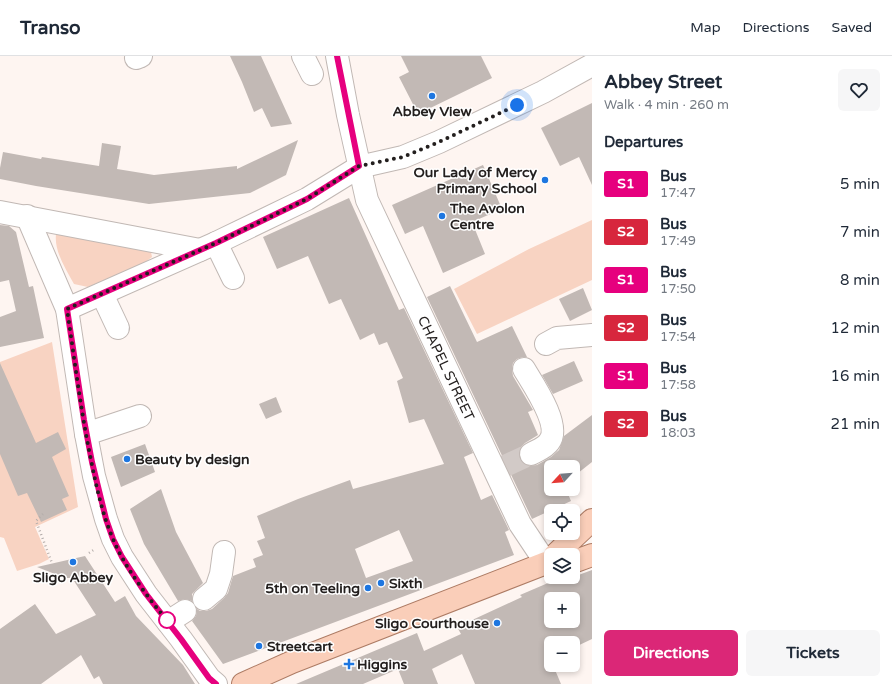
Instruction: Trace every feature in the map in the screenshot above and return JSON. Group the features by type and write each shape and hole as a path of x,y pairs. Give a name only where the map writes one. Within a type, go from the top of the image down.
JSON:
{"main road":[{"path":"563,548 592,520"},
{"path":"580,559 592,555"},
{"path":"242,684 281,666 544,563"}],"street":[{"name":"CHAPEL STREET","path":"337,56 367,200 500,469 520,524 544,552"},
{"path":"67,309 208,246 307,199 359,166 403,157 439,142 543,92 592,65"},
{"path":"0,212 208,246 233,278"},
{"path":"27,216 67,309 94,476 113,539 122,557 146,594 177,617 209,678 216,684"},
{"path":"102,294 118,328"},
{"path":"546,344 558,338 592,335"},
{"path":"524,369 550,416 553,431 550,441 543,448 531,454"},
{"path":"86,434 140,416"},
{"path":"204,600 216,589 221,574 224,552"}],"path":[{"path":"42,514 36,521 52,563"}],"shaded area":[{"path":"592,220 592,280 477,334 454,289 529,249"},
{"path":"56,234 149,249 152,257 144,263 88,287 74,284 59,254"},
{"path":"52,342 78,507 35,527 49,559 17,571 4,538 0,537 0,362"}],"building":[{"path":"230,56 261,56 292,124 271,127 262,108 254,112"},
{"name":"Abbey View","path":"401,56 481,56 492,78 418,114 399,77 409,72"},
{"path":"592,103 592,185 579,157 560,166 541,128"},
{"path":"298,140 286,175 250,193 149,204 0,179 0,168 3,152 41,159 42,157 99,166 102,143 121,146 117,169 154,175 237,166 237,169"},
{"name":"The Avolon Centre","path":"483,165 502,209 472,222 485,254 443,273 423,226 405,234 392,205"},
{"path":"349,198 399,310 404,308 473,453 464,457 481,500 492,495 509,530 505,532 514,555 223,664 192,621 196,616 197,609 200,611 206,611 212,609 224,598 228,593 233,576 256,567 253,559 263,555 257,541 265,538 257,516 350,480 353,489 444,464 424,419 409,423 397,381 403,378 387,342 379,345 374,333 360,340 341,299 329,304 308,256 277,269 263,237","holes":["399,530 413,561 366,578 355,549"]},
{"path":"0,225 9,226 16,232 29,287 33,286 44,338 0,347 0,317 16,311 9,280 0,282"},
{"path":"450,286 477,342 512,326 527,357 517,359 513,363 513,376 533,410 528,412 538,435 520,448 520,460 524,464 530,466 537,465 544,461 544,496 569,496 571,501 564,504 544,504 544,513 532,519 427,297"},
{"path":"583,288 592,310 570,321 559,299"},
{"path":"574,361 583,381 553,394 542,375"},
{"path":"0,363 36,443 58,432 66,449 52,457 69,496 62,499 67,510 41,522 27,493 18,496 0,454"},
{"path":"276,397 282,412 266,419 259,404"},
{"path":"592,415 592,462 580,471 580,460 546,460 559,450 564,436"},
{"path":"145,444 155,472 121,487 111,457"},
{"path":"161,489 176,532 203,583 192,594 192,601 185,599 178,601 144,544 130,509"},
{"path":"85,556 115,602 125,596 136,616 183,665 195,684 103,684 99,676 94,679 81,655 41,684 0,684 0,629 35,604 56,634 96,615 72,578 65,578 37,567"},
{"path":"592,570 592,639 580,645 580,636 544,636 544,672 556,672 561,684 475,684 462,654 432,669 438,684 404,684 398,669 363,684 296,684 417,633 424,651 461,634 457,627 522,597 520,595 546,584 580,584 580,574"}],"tunnel":[{"path":"505,466 531,454"}],"bus line":[{"name":"S1","path":"216,684 209,678 146,594 122,557 113,539 94,476 67,309 216,243 307,199 359,166 337,56"}],"place":[{"name":"Abbey View","path":"432,96"},
{"name":"Our Lady of Mercy Primary School","path":"545,180"},
{"name":"The Avolon Centre","path":"442,216"},
{"name":"Beauty by design","path":"127,459"},
{"name":"Sligo Abbey","path":"73,562"},
{"name":"Sixth","path":"381,583"},
{"name":"5th on Teeling","path":"368,588"},
{"name":"Sligo Courthouse","path":"497,623"},
{"name":"Streetcart","path":"259,646"},
{"name":"Higgins","path":"349,664"}],"route":[{"path":"167,620 168,622 146,594 122,557 113,539 106,519 94,476 86,434 67,309 216,243 307,199 359,166 403,157 439,142 517,105"}]}
